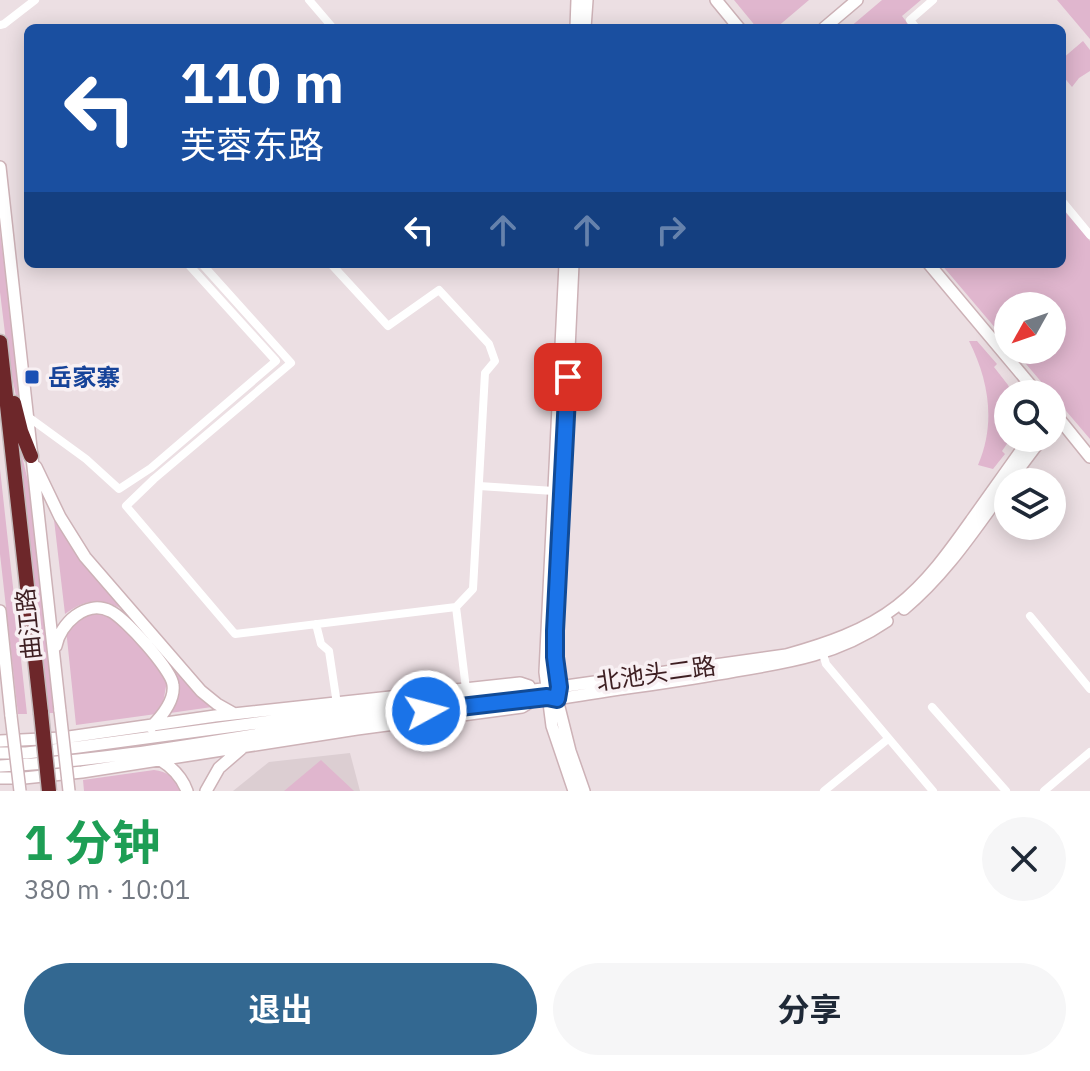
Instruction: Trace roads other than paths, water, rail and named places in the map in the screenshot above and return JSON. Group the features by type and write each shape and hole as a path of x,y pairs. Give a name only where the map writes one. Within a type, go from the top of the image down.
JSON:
{"highway":[{"name":"曲江路","path":"0,342 36,714 40,791"},
{"path":"1,350 21,431 31,456"},
{"name":"曲江路","path":"0,419 36,714 49,791"}],"main road":[{"path":"576,24 577,0"},
{"path":"585,24 587,0"},
{"path":"706,0 727,24"},
{"path":"716,0 736,24"},
{"path":"829,24 857,0"},
{"name":"曲江路","path":"0,167 69,791"},
{"path":"565,268 545,672 552,726 574,791"},
{"path":"573,268 555,657 547,693 584,791"},
{"path":"932,268 1026,380"},
{"path":"940,268 994,331"},
{"path":"1022,364 1035,380"},
{"path":"1066,417 1090,445"},
{"path":"1066,431 1090,457"},
{"name":"北池头二路","path":"0,753 133,746 276,732 547,693 786,655 812,648 857,630 898,606 944,559 1020,452"},
{"path":"31,456 60,517 85,557 201,691 235,714 264,722"},
{"name":"北池头二路","path":"0,766 41,764 264,722 700,678 823,654 870,633 921,595 949,564 994,503"},
{"path":"54,659 59,634 74,617 98,608 117,615 163,664 173,684 172,697 153,725 133,746 162,760 181,777 187,791"},
{"name":"曲江路","path":"0,611 20,791"},
{"path":"0,741 62,738 235,714 520,683 547,693"},
{"path":"0,778 53,776 522,707 547,693"},
{"path":"206,791 219,768 241,748 276,732"}],"street":[{"path":"0,25 35,0"},
{"path":"309,0 330,24"},
{"path":"913,24 910,20 933,0"},
{"path":"1066,206 1090,235"},
{"path":"27,415 86,459 119,489 151,468 276,361 192,268"},
{"path":"206,268 291,363 126,506 235,634 456,607 473,589 485,373 495,361 489,344 439,290 388,326 335,268"},
{"path":"479,486 554,491"},
{"path":"456,607 466,689"},
{"path":"1030,616 1090,689"},
{"path":"316,624 321,644 329,651 337,704"},
{"path":"823,654 826,664 933,791"},
{"path":"932,707 1006,791"},
{"path":"824,791 888,739"},
{"path":"1044,791 1090,752"}],"place":[{"name":"岳家寨","path":"32,377"}]}
